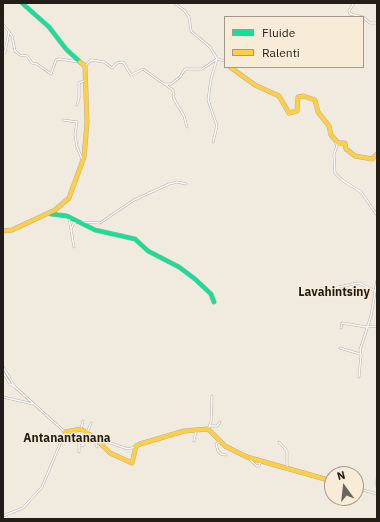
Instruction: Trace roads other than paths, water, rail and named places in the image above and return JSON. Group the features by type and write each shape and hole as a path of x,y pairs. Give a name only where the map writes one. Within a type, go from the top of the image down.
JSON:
{"street":[{"path":"22,3 55,33 66,49 85,66 87,123 83,161 72,194 57,212"},
{"path":"174,3 184,10 189,17 191,31 210,47 217,59 224,61"},
{"path":"354,3 349,12 350,14 359,16"},
{"path":"364,18 370,23 377,23"},
{"path":"3,24 12,36 15,51 20,55 26,56 32,63 37,64 51,74 53,65 56,60 59,59 78,62 85,66"},
{"path":"3,53 5,52 9,32"},
{"path":"187,128 184,116 174,99 174,83 185,69 202,69 217,59"},
{"path":"213,142 217,126 208,100 211,79 217,59"},
{"path":"85,66 91,60 104,62 112,68 117,63 123,62 131,75 143,69 173,90"},
{"path":"231,68 255,85 279,96 289,113 297,111 298,97 303,96 316,100 318,112 329,126 336,146 334,154 335,173 342,180 361,192 377,215"},
{"path":"77,105 79,98 79,83 86,80"},
{"path":"164,84 174,83"},
{"path":"63,120 77,122 75,134 76,147 83,161"},
{"path":"334,140 338,143 345,144 346,149 355,156 372,159 377,154"},
{"path":"71,229 74,223 78,222 100,223 134,200 169,184 177,182 186,184"},
{"path":"3,231 12,230 45,215 57,212 95,230 135,239 148,251 179,267 195,278 211,294 214,302"},
{"path":"68,216 70,220 74,248"},
{"path":"359,377 360,354 366,326 370,319 377,280"},
{"path":"321,288 330,292 338,287 360,284 376,291"},
{"path":"341,328 342,323 377,326"},
{"path":"340,348 360,354"},
{"path":"4,367 15,387"},
{"path":"3,372 10,384 65,432 84,431 97,440 110,453 130,463 132,463 136,446"},
{"path":"212,396 209,428 219,441 247,458 324,479"},
{"path":"3,397 35,405"},
{"path":"83,421 84,431"},
{"path":"97,440 102,438 102,440 128,450 154,439 196,429 217,426 220,422"},
{"path":"79,452 79,446 84,431 92,423"},
{"path":"194,441 196,429"},
{"path":"3,516 23,508 42,487 65,432"},
{"path":"222,437 216,444 218,451 221,454 226,455"},
{"path":"97,440 97,447"},
{"path":"79,446 84,445 80,442"},
{"path":"280,442 287,451 287,468"},
{"path":"364,490 377,494"}],"waterway":[{"path":"377,473 375,485 377,489"}],"district":[{"name":"Lavahintsiny","path":"334,293"},
{"name":"Antanantanana","path":"67,439"}]}
